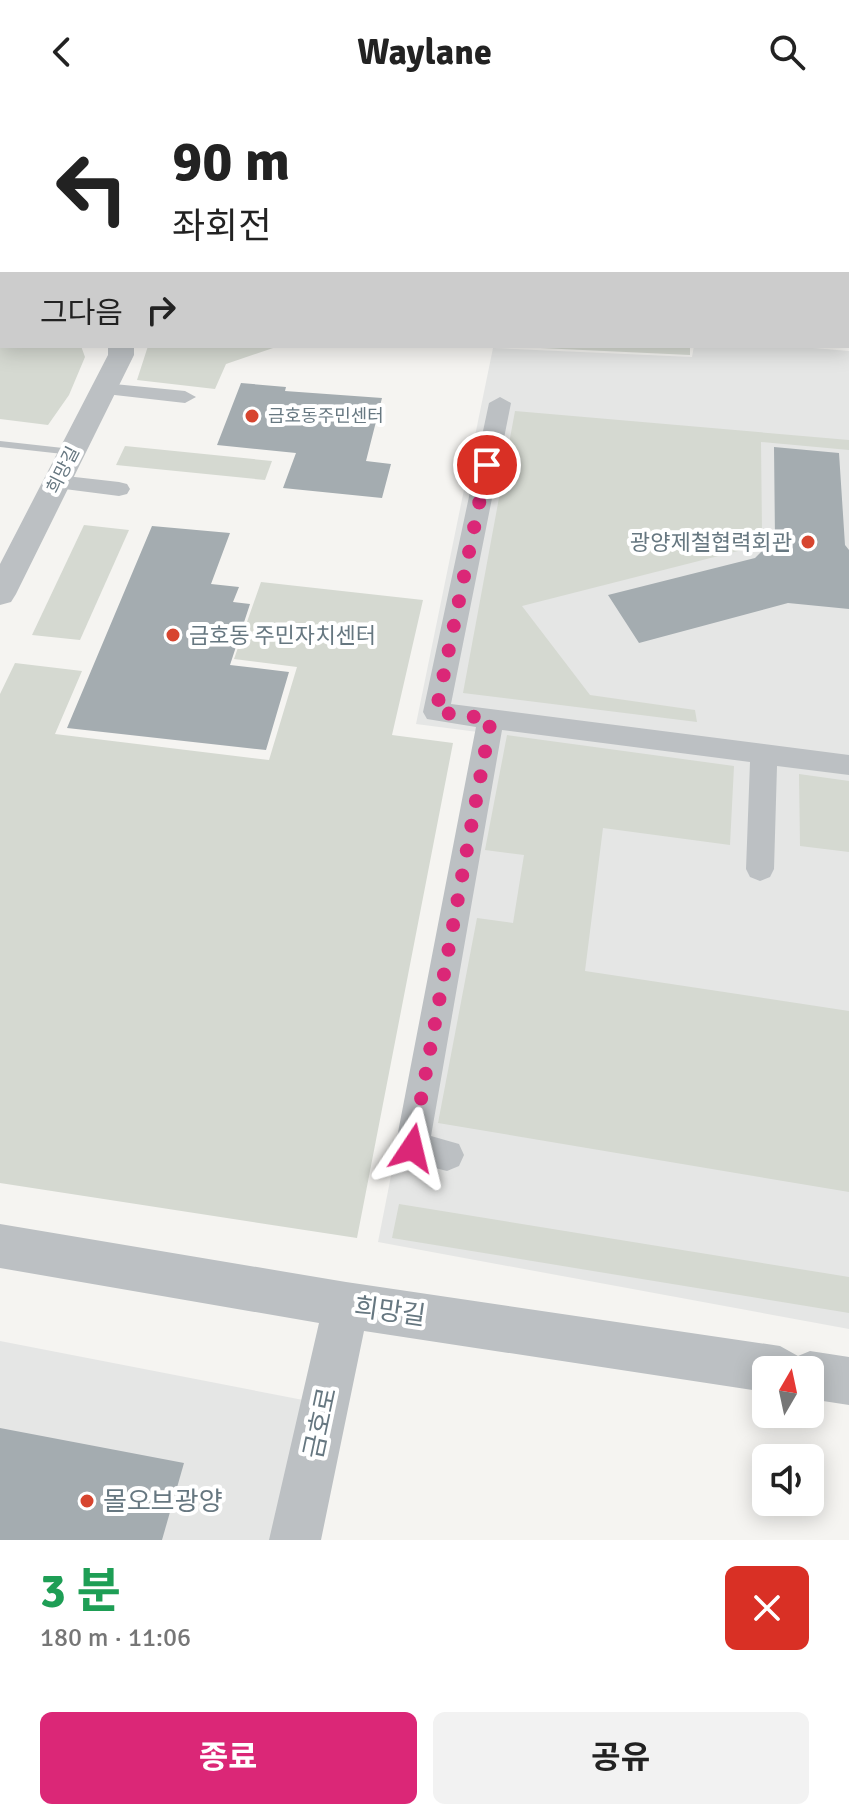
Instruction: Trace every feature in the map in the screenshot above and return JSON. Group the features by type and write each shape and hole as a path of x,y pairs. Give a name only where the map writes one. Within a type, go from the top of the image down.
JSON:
{"street":[{"name":"희망길","path":"0,594 121,355 121,348"},
{"path":"104,389 185,397"},
{"path":"500,403 436,712 849,765"},
{"path":"57,482 119,489"},
{"path":"447,1155 412,1148 491,719"},
{"path":"760,869 764,755"},
{"name":"희망길","path":"0,1246 346,1305 752,1366"},
{"name":"금호로","path":"295,1540 346,1305"},
{"path":"824,1377 849,1381"}],"lane":[{"path":"0,444 72,452"}],"shaded area":[{"path":"0,348 82,348 85,357 69,395 48,425 0,419"},
{"path":"147,348 273,348 226,364 215,389 137,380"},
{"path":"493,348 692,357 694,348 849,351 849,1329 378,1242 478,732 416,724"},
{"path":"540,348 690,348 690,355"},
{"path":"515,411 849,440 849,450 761,442 762,531 742,550 522,606 590,695 695,710 697,722 463,693"},
{"path":"125,446 272,461 265,480 116,465"},
{"path":"84,525 129,530 80,640 32,635"},
{"path":"261,582 423,600 392,735 453,743 357,1238 0,1183 0,694 15,663 82,671 55,734 269,760 297,667 234,659"},
{"path":"507,735 734,766 730,845 603,828 585,971 849,1011 849,1192 438,1123 477,918 513,923 524,855 485,850"},
{"path":"799,774 849,781 849,852 800,846"},
{"path":"399,1204 849,1277 849,1313 392,1238"},
{"path":"0,1341 324,1404 294,1540 0,1540"}],"building":[{"path":"241,383 286,387 285,391 382,398 366,461 391,464 382,498 283,488 296,453 217,445"},
{"name":"광양제철협력회관","path":"774,447 839,453 845,545 849,550 849,609 788,603 639,643 608,595 755,558 775,538"},
{"name":"금호동 주민자치센터","path":"152,526 230,533 211,584 239,587 233,602 250,604 230,665 289,672 266,750 67,728"},
{"name":"몰오브광양","path":"0,1428 184,1463 162,1540 0,1540"}],"place":[{"name":"금호동주민센터","path":"252,416"},
{"name":"광양제철협력회관","path":"808,542"},
{"name":"금호동 주민자치센터","path":"173,635"},
{"name":"몰오브광양","path":"87,1501"}],"route":[{"path":"412,1148 491,719 436,712 487,465"}]}
